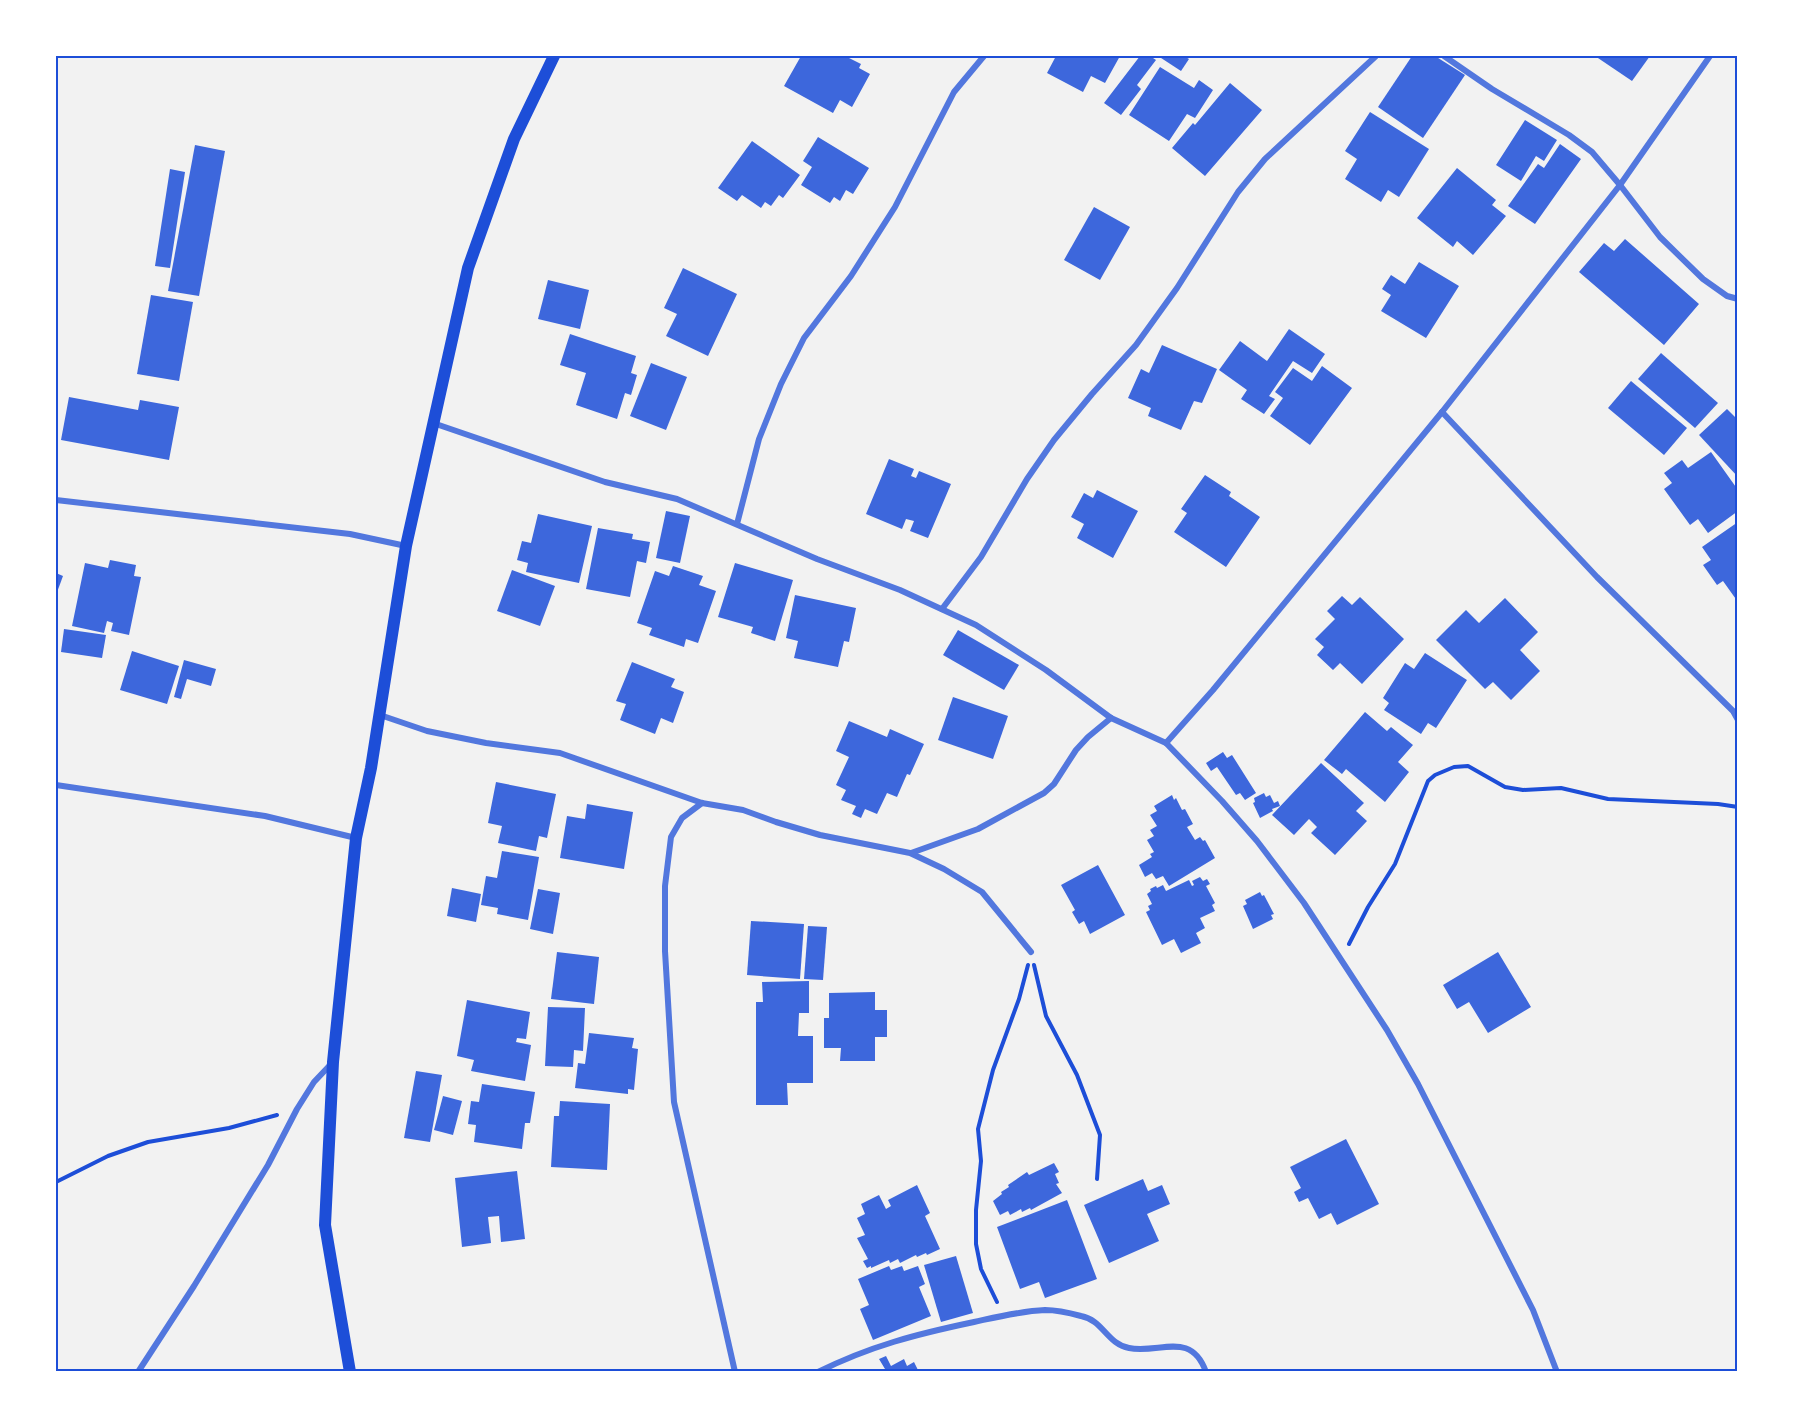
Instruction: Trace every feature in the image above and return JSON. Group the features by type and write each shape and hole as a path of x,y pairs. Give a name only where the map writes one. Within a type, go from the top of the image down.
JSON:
{"main road":[{"path":"350,1371 325,1225 333,1062 356,838 371,768 406,546 468,268 514,139 554,56"}],"street":[{"path":"737,524 759,439 781,384 804,338 851,276 895,207 954,92 984,56"},
{"path":"942,609 981,556 1027,479 1049,448 1092,394 1136,345 1177,288 1238,192 1264,159 1376,56"},
{"path":"1444,56 1592,152 1660,237 1702,279 1727,296 1737,299"},
{"path":"1166,743 1213,690 1442,412 1620,185 1710,56"},
{"path":"1442,412 1597,577 1733,711 1737,720"},
{"path":"432,423 605,482 677,499 942,609 976,625 1046,670 1111,718 1166,743 1222,801 1304,903 1387,1030 1418,1084 1533,1310 1557,1371"},
{"path":"56,500 350,534 406,546"},
{"path":"379,715 427,731 486,743 560,753 702,803 743,810 820,835 910,853 944,869 982,892 1031,952"},
{"path":"910,853 978,829 1044,793 1054,784 1076,750 1111,718"},
{"path":"56,786 265,816 356,838"},
{"path":"702,803 682,818 671,837 664,886 665,951 674,1102 735,1371"},
{"path":"138,1371 194,1286 268,1165 297,1108 314,1082 333,1062"},
{"path":"818,1371 906,1337 1018,1313 1048,1310 1085,1316 1098,1324 1113,1342 1124,1347 1143,1351 1178,1345 1189,1348 1196,1353 1206,1371"}],"path":[{"path":"1341,958 1368,907 1395,864 1428,781 1435,774 1454,767 1468,766 1505,787 1523,790 1562,788 1608,799 1718,804 1737,807"},
{"path":"1031,952 1046,1016 1077,1075 1100,1135 1097,1179"},
{"path":"1018,1313 997,1302 981,1269 976,1244 976,1210 981,1161 978,1129 993,1070 1019,999 1031,952"},
{"path":"56,1182 108,1156 148,1142 229,1128 297,1108"}],"building":[{"path":"801,56 845,56 861,64 859,68 870,74 852,107 840,100 833,113 784,86"},
{"path":"1056,56 1120,56 1105,83 1091,76 1083,92 1047,73"},
{"path":"1140,56 1150,56 1156,60 1137,85 1141,89 1121,115 1104,103"},
{"path":"1158,56 1184,56 1189,59 1181,71"},
{"path":"1412,56 1435,56 1465,75 1423,138 1378,107"},
{"path":"1595,56 1650,56 1632,81"},
{"path":"1160,67 1194,88 1199,80 1213,90 1195,118 1187,114 1169,141 1129,115"},
{"path":"1230,83 1262,110 1205,176 1172,148 1193,123 1195,125"},
{"path":"1370,112 1429,149 1399,197 1388,190 1381,202 1345,179 1357,159 1345,151"},
{"path":"1525,120 1557,140 1544,161 1536,156 1521,181 1496,165"},
{"path":"818,137 869,168 853,194 846,190 840,201 834,197 830,203 801,185 812,167 803,161"},
{"path":"752,141 800,175 783,198 779,195 771,206 765,202 761,208 742,195 737,201 718,188"},
{"path":"1560,144 1581,159 1535,224 1508,206 1538,164 1544,168"},
{"path":"195,145 225,151 199,296 168,291"},
{"path":"1457,168 1496,200 1492,205 1506,216 1473,255 1457,241 1453,247 1417,218"},
{"path":"170,169 185,172 170,268 155,266"},
{"path":"1094,207 1130,227 1100,280 1064,260"},
{"path":"1625,239 1699,304 1664,345 1579,272 1604,243 1614,251"},
{"path":"1419,262 1459,286 1426,338 1381,311 1391,295 1382,289 1391,275 1405,284"},
{"path":"683,268 737,294 708,356 666,336 677,314 664,308"},
{"path":"548,280 589,290 580,329 538,319"},
{"path":"151,295 193,302 179,381 137,374"},
{"path":"1289,329 1325,354 1312,373 1293,361 1269,396 1275,399 1264,414 1241,399 1247,390 1219,370 1240,341 1267,361"},
{"path":"570,334 636,356 631,373 637,375 631,395 625,393 617,419 576,405 586,373 560,365"},
{"path":"1162,345 1217,369 1202,403 1194,401 1181,430 1148,416 1151,408 1128,398 1141,369 1149,373"},
{"path":"1661,353 1718,403 1695,428 1638,379"},
{"path":"651,363 687,377 666,430 630,416"},
{"path":"1322,366 1352,388 1310,445 1270,416 1283,398 1275,392 1293,368 1312,381"},
{"path":"1631,381 1687,428 1664,455 1608,408"},
{"path":"69,397 138,410 140,400 179,407 169,460 61,440"},
{"path":"1727,409 1738,420 1738,477 1699,435"},
{"path":"1711,452 1738,490 1738,511 1708,533 1698,519 1690,525 1664,489 1672,483 1664,473 1682,460 1688,468"},
{"path":"889,459 914,469 911,476 916,478 919,471 951,484 928,538 910,531 914,521 906,519 902,529 866,514"},
{"path":"1205,475 1231,492 1229,496 1260,517 1226,567 1174,532 1187,513 1181,509"},
{"path":"1097,490 1138,511 1113,558 1077,538 1084,524 1071,517 1084,493 1093,498"},
{"path":"666,511 690,516 680,563 656,558"},
{"path":"538,514 592,526 579,583 526,572 528,563 517,560 522,541 531,543"},
{"path":"1738,522 1738,602 1723,581 1717,585 1703,565 1711,560 1702,547"},
{"path":"598,528 633,534 632,539 650,542 646,563 637,561 630,597 586,589"},
{"path":"110,560 136,565 134,576 141,577 129,635 111,631 113,623 107,621 104,633 72,626 85,563 108,568"},
{"path":"735,563 793,580 775,641 751,633 753,627 718,617"},
{"path":"673,566 703,576 699,585 716,591 698,643 686,639 684,647 649,635 652,628 637,623 655,571 669,576"},
{"path":"512,570 555,586 540,626 497,611"},
{"path":"56,573 63,576 56,595"},
{"path":"795,595 856,608 849,642 844,641 838,667 794,658 798,641 786,638"},
{"path":"1342,596 1352,605 1360,597 1404,639 1362,684 1340,663 1333,670 1317,655 1324,647 1315,639 1335,619 1327,611"},
{"path":"1505,598 1538,632 1520,650 1540,671 1511,700 1493,682 1485,689 1436,640 1466,610 1479,623"},
{"path":"64,629 106,635 102,658 61,652"},
{"path":"958,630 1019,665 1004,690 943,655"},
{"path":"132,651 179,666 167,704 120,690"},
{"path":"1425,653 1467,680 1436,728 1428,723 1421,734 1384,710 1389,703 1383,698 1405,663 1414,669"},
{"path":"184,660 216,669 211,686 187,679 181,699 174,697"},
{"path":"632,662 675,679 671,687 684,692 673,723 661,718 655,734 620,720 626,704 616,701"},
{"path":"953,697 1008,716 993,759 938,740"},
{"path":"1365,712 1387,731 1391,727 1413,745 1398,762 1409,772 1385,802 1346,769 1342,774 1324,760"},
{"path":"849,721 887,737 890,729 924,744 897,797 887,793 877,814 865,809 861,818 852,814 856,806 841,800 846,790 836,785 849,757 836,751"},
{"path":"1223,752 1227,758 1232,755 1256,793 1245,800 1240,793 1236,795 1217,767 1211,771 1206,763"},
{"path":"1321,763 1364,803 1356,811 1367,821 1335,855 1311,833 1317,827 1309,819 1294,835 1272,815"},
{"path":"496,782 556,794 547,838 539,836 536,851 498,843 502,826 488,823"},
{"path":"1264,793 1266,797 1270,795 1274,803 1278,801 1280,806 1260,818 1253,803 1254,798"},
{"path":"1172,795 1182,810 1185,809 1193,824 1187,827 1195,840 1200,837 1203,841 1205,840 1215,858 1169,886 1163,876 1156,879 1152,873 1145,877 1139,865 1152,857 1150,854 1154,852 1147,840 1154,836 1150,830 1157,826 1150,815 1157,811 1154,806"},
{"path":"587,804 633,812 624,869 560,858 567,816 585,819"},
{"path":"502,851 539,857 528,920 497,914 498,908 481,905 486,876 497,878"},
{"path":"1098,865 1125,915 1090,934 1084,921 1079,924 1072,912 1075,910 1061,885"},
{"path":"1200,877 1203,881 1207,879 1210,884 1206,886 1215,903 1212,905 1215,911 1200,918 1205,928 1196,933 1201,943 1181,953 1174,939 1162,945 1146,912 1150,910 1148,906 1152,904 1147,894 1156,886 1157,888 1163,885 1166,891 1189,880 1192,886 1194,885 1192,881"},
{"path":"452,888 481,894 476,922 447,916"},
{"path":"538,889 560,893 553,934 530,929"},
{"path":"1260,892 1274,914 1271,915 1273,919 1253,929 1243,906 1247,904 1245,900"},
{"path":"751,921 804,924 800,979 747,975"},
{"path":"808,926 827,927 823,980 804,979"},
{"path":"557,952 599,957 594,1004 551,999"},
{"path":"1498,952 1531,1007 1488,1033 1469,1002 1457,1009 1443,985"},
{"path":"809,981 809,1013 799,1013 798,1036 813,1036 813,1083 787,1083 788,1105 756,1105 756,1002 763,1002 762,982"},
{"path":"875,992 875,1010 887,1010 887,1037 875,1037 875,1061 840,1061 841,1048 824,1048 824,1018 829,1018 829,993"},
{"path":"467,1000 530,1012 526,1039 517,1038 516,1042 531,1045 525,1081 471,1071 474,1060 457,1056"},
{"path":"548,1007 585,1008 583,1051 574,1050 573,1067 545,1066"},
{"path":"589,1033 634,1038 632,1048 638,1049 634,1090 628,1089 628,1094 575,1088 578,1063 585,1064"},
{"path":"416,1071 442,1075 430,1142 404,1138"},
{"path":"482,1084 535,1092 530,1123 525,1123 522,1149 474,1142 476,1125 468,1124 471,1101 479,1102"},
{"path":"443,1096 462,1101 453,1135 434,1130"},
{"path":"560,1101 610,1104 607,1170 551,1167 554,1116 559,1116"},
{"path":"1346,1139 1379,1204 1337,1225 1331,1213 1319,1219 1308,1198 1299,1202 1294,1192 1301,1188 1290,1167"},
{"path":"1054,1163 1059,1172 1055,1174 1059,1183 1056,1184 1062,1193 1031,1210 1030,1208 1022,1212 1021,1209 1010,1215 1008,1211 1000,1215 993,1201 1009,1187 1008,1185 1027,1172 1029,1175"},
{"path":"517,1171 525,1239 501,1242 499,1216 488,1217 491,1243 462,1247 455,1178"},
{"path":"1143,1179 1148,1191 1162,1185 1170,1204 1147,1214 1159,1241 1109,1263 1084,1205"},
{"path":"917,1185 930,1213 925,1216 940,1249 927,1255 926,1253 917,1257 916,1255 900,1263 898,1259 890,1263 889,1260 867,1268 863,1261 868,1259 857,1238 865,1235 857,1218 865,1214 861,1204 879,1195 886,1209 891,1206 888,1200"},
{"path":"1067,1200 1097,1279 1045,1298 1039,1282 1020,1289 997,1227"},
{"path":"956,1256 973,1313 941,1322 924,1265"},
{"path":"889,1266 891,1270 902,1266 904,1271 918,1266 925,1284 919,1287 931,1316 873,1340 860,1309 869,1305 858,1279"},
{"path":"886,1356 891,1366 904,1359 907,1366 914,1362 919,1372 881,1372 885,1369 879,1359"}]}
